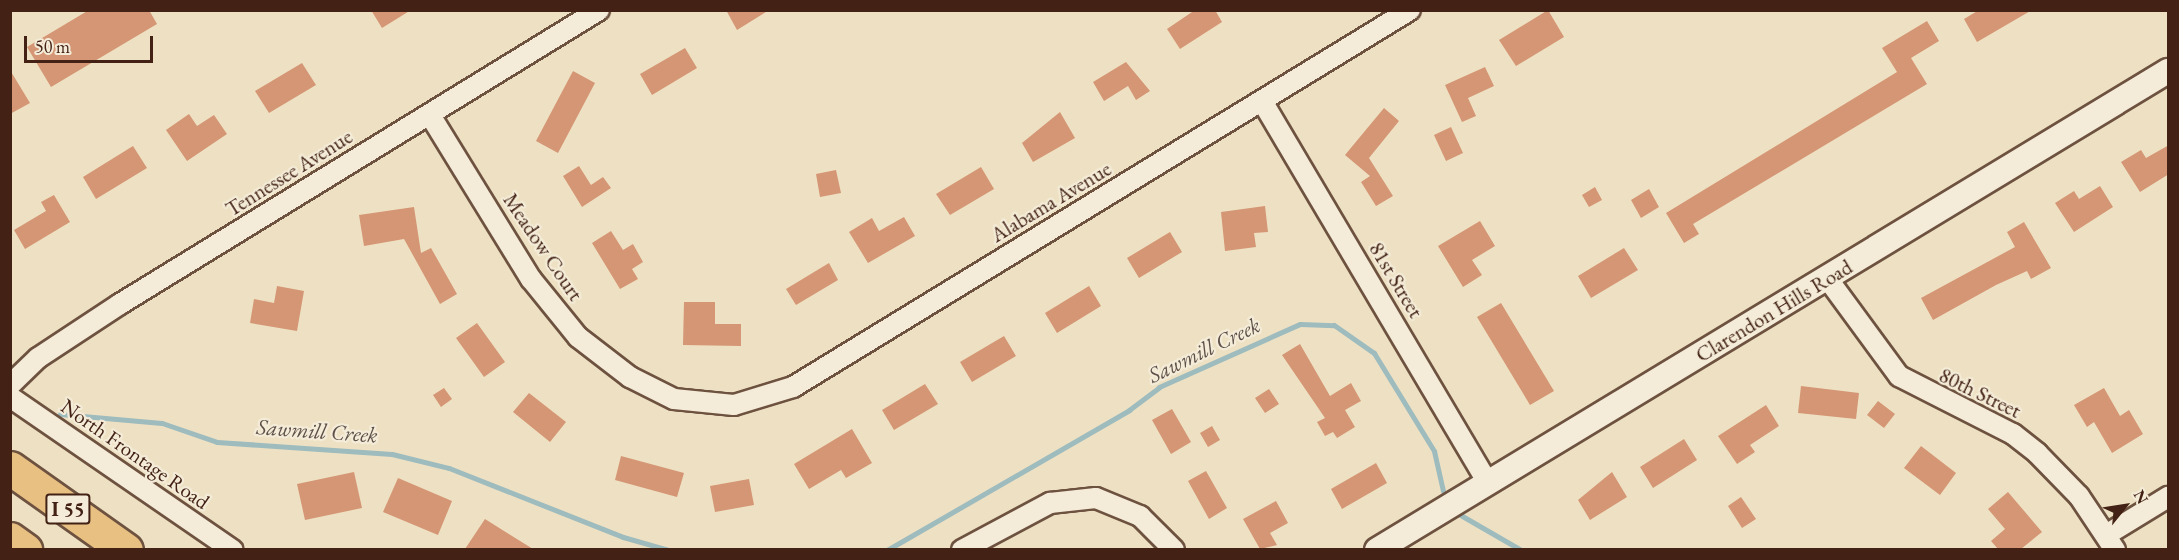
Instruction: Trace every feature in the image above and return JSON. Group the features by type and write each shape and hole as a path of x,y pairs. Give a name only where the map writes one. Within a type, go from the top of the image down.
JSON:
{"highway":[{"name":"I 55","path":"10,468 126,549"},
{"name":"I 55","path":"10,539 25,549"}],"street":[{"name":"Tennessee Avenue","path":"10,386 38,358 103,315 599,10"},
{"name":"Alabama Avenue","path":"708,404 760,400 794,387 1410,10"},
{"name":"Clarendon Hills Road","path":"1377,549 2169,70"},
{"name":"81st Street","path":"1262,101 1488,483"},
{"name":"Meadow Court","path":"430,114 531,279 578,337 642,384 674,399 708,404"},
{"name":"80th Street","path":"1827,278 1899,376 2013,434 2064,480 2110,542"},
{"name":"North Frontage Road","path":"10,397 233,549"},
{"path":"2110,542 2169,497"},
{"path":"962,549 1050,503 1096,498 1140,516 1174,549"}],"building":[{"path":"89,10 149,10 157,24 51,87 27,47"},
{"path":"371,10 411,10 382,28"},
{"path":"726,10 769,10 737,30"},
{"path":"1195,10 1215,10 1222,22 1180,49 1167,29"},
{"path":"1548,10 1564,37 1516,66 1499,40"},
{"path":"1979,10 2032,10 1977,42 1964,19"},
{"path":"1927,21 1939,41 1911,58 1927,84 1693,224 1699,234 1684,243 1666,213 1897,72 1882,48"},
{"path":"685,48 697,68 652,95 640,74"},
{"path":"1126,62 1150,91 1136,100 1128,86 1104,101 1093,82"},
{"path":"302,63 316,85 269,113 255,91"},
{"path":"1485,67 1494,86 1468,98 1476,116 1462,122 1445,85"},
{"path":"10,70 30,103 10,114"},
{"path":"573,71 595,83 558,153 536,141"},
{"path":"1384,108 1399,121 1369,158 1393,196 1376,206 1361,182 1370,176 1345,155"},
{"path":"1060,112 1075,138 1033,162 1022,143"},
{"path":"189,114 197,126 214,115 227,134 187,161 166,130"},
{"path":"1451,127 1463,153 1446,161 1434,135"},
{"path":"2169,145 2169,174 2140,192 2121,162 2141,150 2146,158"},
{"path":"133,146 147,168 96,199 83,177"},
{"path":"579,166 591,185 603,177 611,188 582,207 563,176"},
{"path":"981,167 994,189 950,215 936,194"},
{"path":"836,170 841,193 820,197 816,174"},
{"path":"2100,186 2113,207 2074,232 2055,203 2074,191 2079,199"},
{"path":"1595,187 1602,200 1589,207 1582,195"},
{"path":"1649,189 1659,207 1641,218 1631,200"},
{"path":"54,195 70,222 25,249 14,230 46,211 41,202"},
{"path":"1265,206 1268,232 1254,233 1256,247 1225,251 1221,212"},
{"path":"414,207 421,253 431,248 457,294 440,304 404,239 364,246 359,215"},
{"path":"904,217 915,236 868,263 849,232 872,218 879,231"},
{"path":"1480,221 1495,246 1472,260 1482,275 1463,287 1438,246"},
{"path":"2024,222 2051,268 2031,279 2027,271 1996,285 1933,320 1921,298 2015,247 2007,232"},
{"path":"611,231 623,250 633,244 643,262 632,269 638,279 620,289 592,243"},
{"path":"1170,232 1182,252 1139,278 1127,258"},
{"path":"1624,248 1638,270 1591,298 1578,276"},
{"path":"829,263 838,280 796,305 786,289"},
{"path":"277,286 304,291 297,331 250,323 254,299 274,303"},
{"path":"1089,286 1101,306 1057,333 1045,313"},
{"path":"684,302 715,302 715,324 741,324 741,346 683,345"},
{"path":"1501,303 1554,391 1530,405 1477,317"},
{"path":"477,323 505,362 484,377 456,338"},
{"path":"1004,336 1016,356 972,382 960,362"},
{"path":"1300,344 1330,396 1351,383 1361,401 1345,410 1355,427 1337,438 1333,432 1325,436 1317,422 1325,418 1282,355"},
{"path":"925,384 938,404 894,430 882,410"},
{"path":"1801,386 1859,393 1856,419 1798,413"},
{"path":"444,388 452,399 441,407 433,395"},
{"path":"2104,388 2120,416 2129,410 2143,434 2112,453 2094,422 2087,427 2074,405"},
{"path":"1269,389 1279,404 1265,413 1255,398"},
{"path":"529,393 566,422 550,442 513,412"},
{"path":"1878,401 1895,414 1884,428 1867,415"},
{"path":"1766,405 1779,426 1750,445 1755,452 1737,464 1718,436"},
{"path":"1172,409 1191,442 1171,454 1152,420"},
{"path":"1212,426 1220,440 1208,447 1200,433"},
{"path":"852,429 872,463 846,478 841,470 809,489 794,464"},
{"path":"1684,439 1697,460 1653,488 1640,467"},
{"path":"1921,446 1956,473 1940,495 1904,468"},
{"path":"621,456 684,473 677,497 615,480"},
{"path":"1376,463 1387,483 1342,509 1331,489"},
{"path":"1206,471 1227,508 1209,519 1188,481"},
{"path":"354,472 362,508 305,520 297,484"},
{"path":"1612,472 1627,497 1590,520 1578,500"},
{"path":"398,478 452,501 438,535 383,512"},
{"path":"749,479 754,505 715,512 710,486"},
{"path":"2008,492 2042,532 2021,549 1998,549 1991,541 2005,529 1988,509"},
{"path":"1741,497 1756,519 1742,528 1728,506"},
{"path":"1276,501 1288,523 1270,533 1277,545 1260,549 1243,519"},
{"path":"485,519 533,549 465,549"}],"waterway":[{"name":"Sawmill Creek","path":"887,550 1129,410 1159,387 1300,324 1334,325 1374,353 1434,451 1443,491"},
{"name":"Sawmill Creek","path":"60,414 162,423 217,442 392,454 449,468 623,537 669,550"},
{"name":"Sawmill Creek","path":"1457,513 1521,550"}]}
